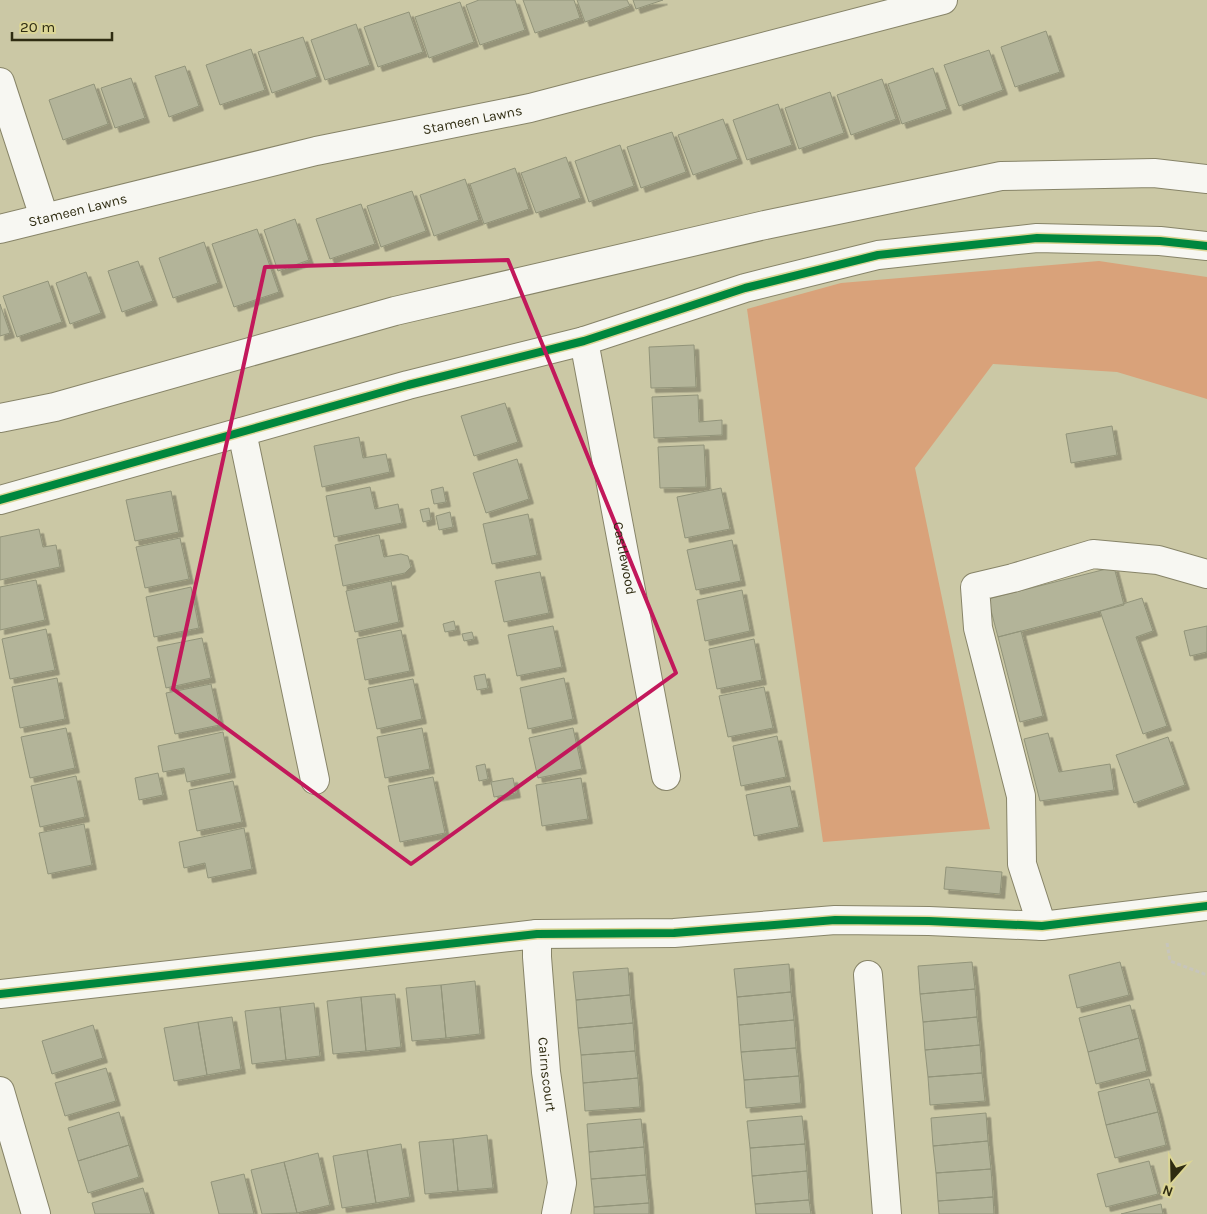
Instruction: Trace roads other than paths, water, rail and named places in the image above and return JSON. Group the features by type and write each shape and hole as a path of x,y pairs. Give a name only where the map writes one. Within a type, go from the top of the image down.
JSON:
{"street":[{"name":"Stameen Lawns","path":"0,229 316,151 530,108 943,0"},
{"path":"0,82 44,217"},
{"path":"0,418 55,407 395,311 765,225 1001,176 1154,173 1207,179"},
{"path":"0,500 408,385 584,341 745,288 878,255 1037,238 1160,241 1207,246"},
{"name":"Castlewood","path":"584,341 666,776"},
{"path":"242,432 315,780"},
{"path":"1042,926 1022,864 1021,796 978,628 975,586 1013,578 1093,554 1158,560 1207,574"},
{"path":"0,994 538,934 674,933 835,920 929,920 1042,926 1207,906"},
{"name":"Cairnscourt","path":"538,934 537,957 546,1072 562,1183 556,1214"},
{"path":"868,975 887,1214"},
{"path":"0,1091 36,1214"}]}
